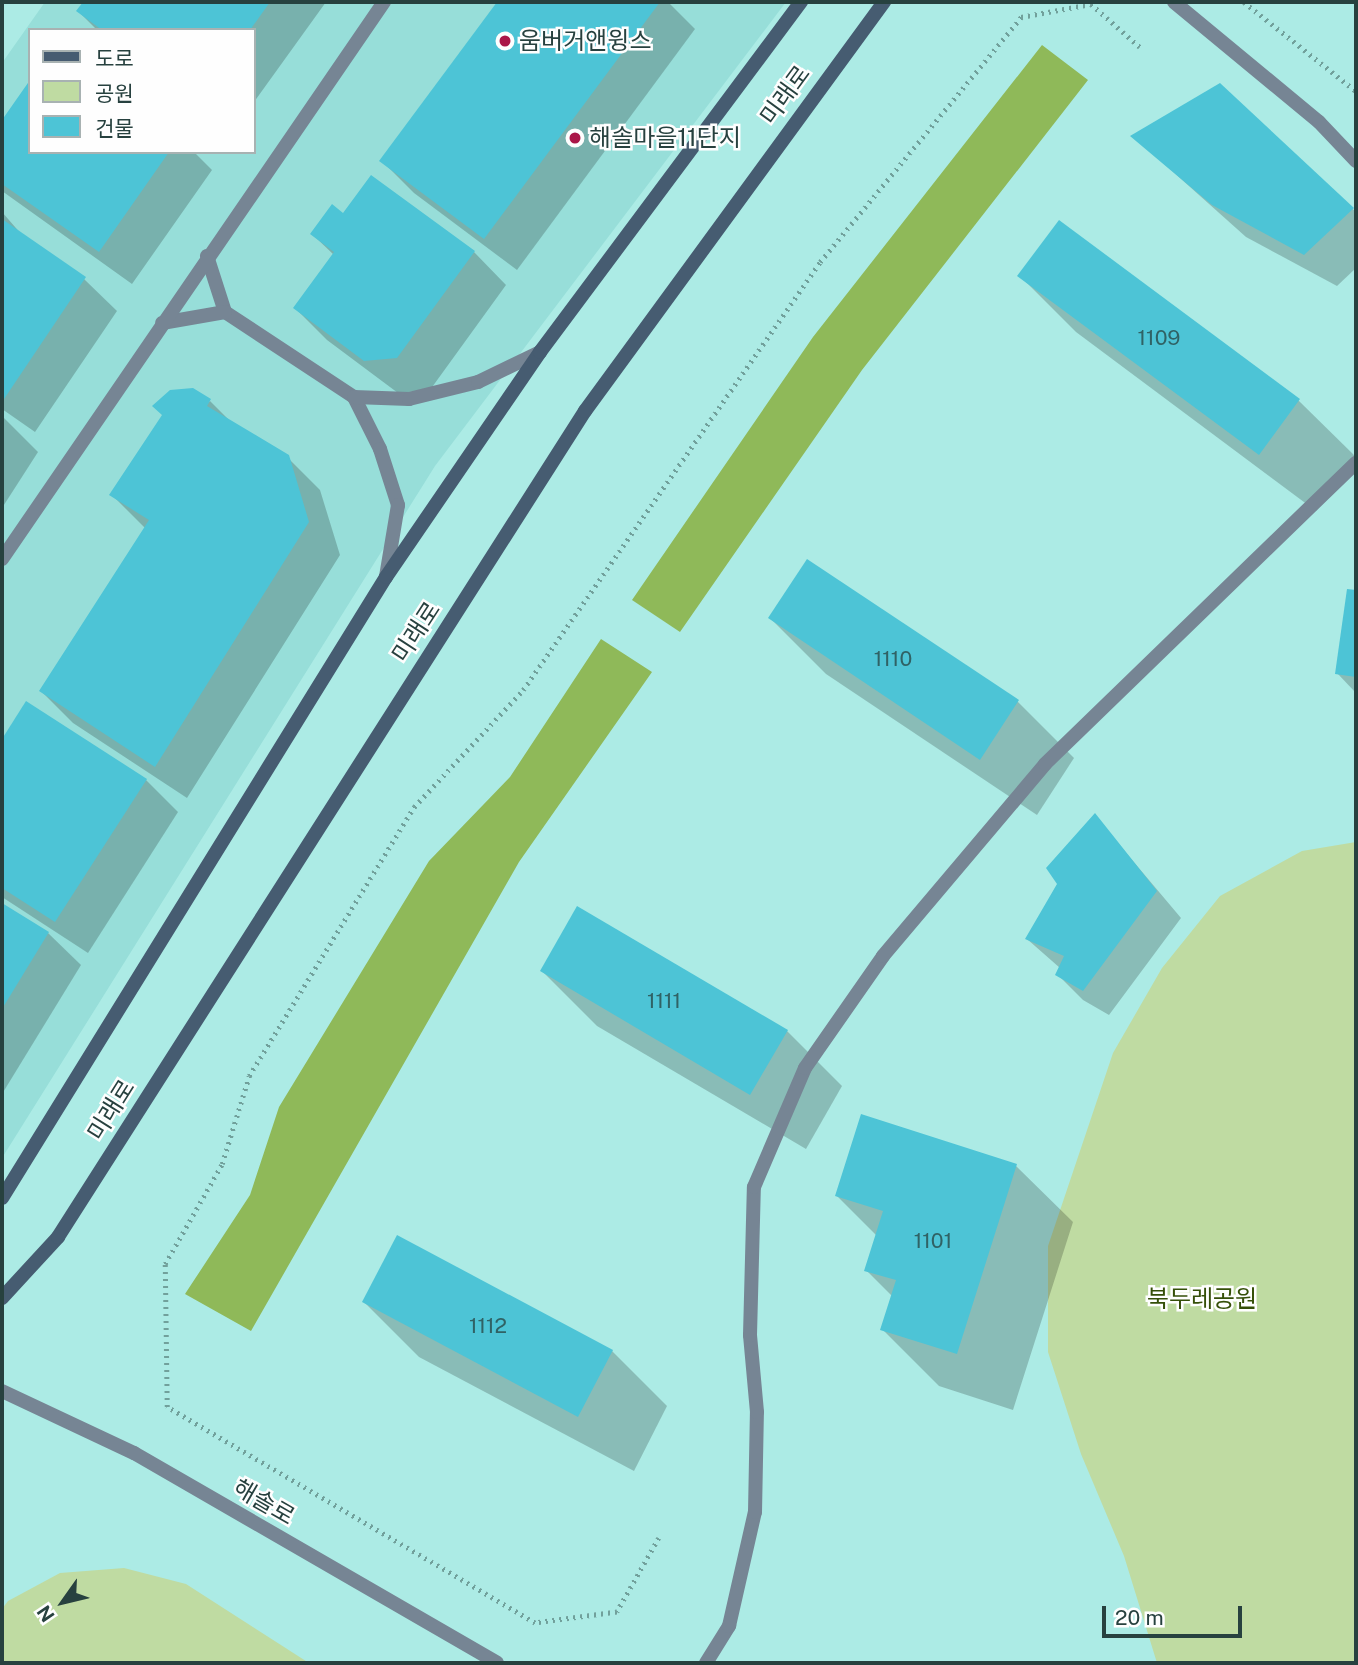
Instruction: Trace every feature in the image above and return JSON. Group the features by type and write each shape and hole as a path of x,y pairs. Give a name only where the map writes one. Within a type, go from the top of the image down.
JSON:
{"street":[{"path":"2,559 207,256 384,2"},
{"name":"미래로","path":"2,1198 386,578 540,352 802,2"},
{"name":"미래로","path":"2,1298 58,1237 585,411 884,2"},
{"path":"1174,2 1319,122 1356,161"},
{"path":"207,256 225,312 354,397 380,449 398,505 386,578"},
{"path":"162,323 225,312"},
{"path":"354,397 409,400 478,382 540,352"},
{"path":"706,1663 729,1626 755,1512 757,1412 750,1335 754,1188 805,1068 883,956 1045,764 1356,463"},
{"name":"해솔로","path":"2,1391 134,1453 497,1663"}],"path":[{"path":"1244,2 1356,90"},
{"path":"659,1538 617,1612 536,1623 167,1407 165,1264 222,1164 249,1076 414,807 523,690 820,262 1021,17 1091,4 1140,47"}],"shaded area":[{"path":"45,2 786,2 435,466 2,1158 2,63"}],"green space":[{"path":"1042,45 1088,80 862,370 680,632 632,600 813,337"},
{"path":"601,639 652,672 519,862 251,1331 185,1294 250,1195 279,1107 429,861 510,777"},
{"name":"북두레공원","path":"1356,842 1356,1663 1157,1663 1124,1556 1081,1454 1048,1352 1048,1246 1113,1053 1162,968 1220,896 1302,851"},
{"path":"124,1568 186,1584 309,1663 2,1663 2,1609 8,1601 60,1573"}],"building":[{"path":"83,2 270,2 251,28 99,28 76,11"},
{"path":"497,2 660,2 484,239 379,161"},
{"path":"28,83 28,154 168,154 99,252 2,184 2,120"},
{"path":"1220,83 1354,208 1304,255 1212,205 1130,136"},
{"path":"371,175 475,251 397,358 364,361 293,308 334,252 310,234 332,204 343,213"},
{"path":"2,219 86,277 2,402"},
{"path":"1059,220 1300,399 1259,455 1017,276"},
{"path":"193,388 211,399 207,406 289,455 309,522 155,767 39,691 149,520 109,495 162,415 152,406 170,390"},
{"path":"807,559 1019,700 980,760 768,618"},
{"path":"1347,589 1356,590 1356,677 1335,674"},
{"path":"26,701 147,779 55,922 2,888 2,739"},
{"path":"1095,813 1157,891 1083,991 1055,975 1064,956 1025,939 1057,884 1046,868"},
{"path":"2,903 49,932 2,1009"},
{"path":"577,906 788,1030 750,1095 540,971"},
{"path":"861,1114 1017,1164 957,1354 880,1330 896,1280 864,1271 883,1211 835,1196"},
{"path":"397,1235 613,1350 578,1417 362,1302"}],"place":[{"name":"움버거앤윙스","path":"505,41"},
{"name":"해솔마을11단지","path":"575,138"}]}
